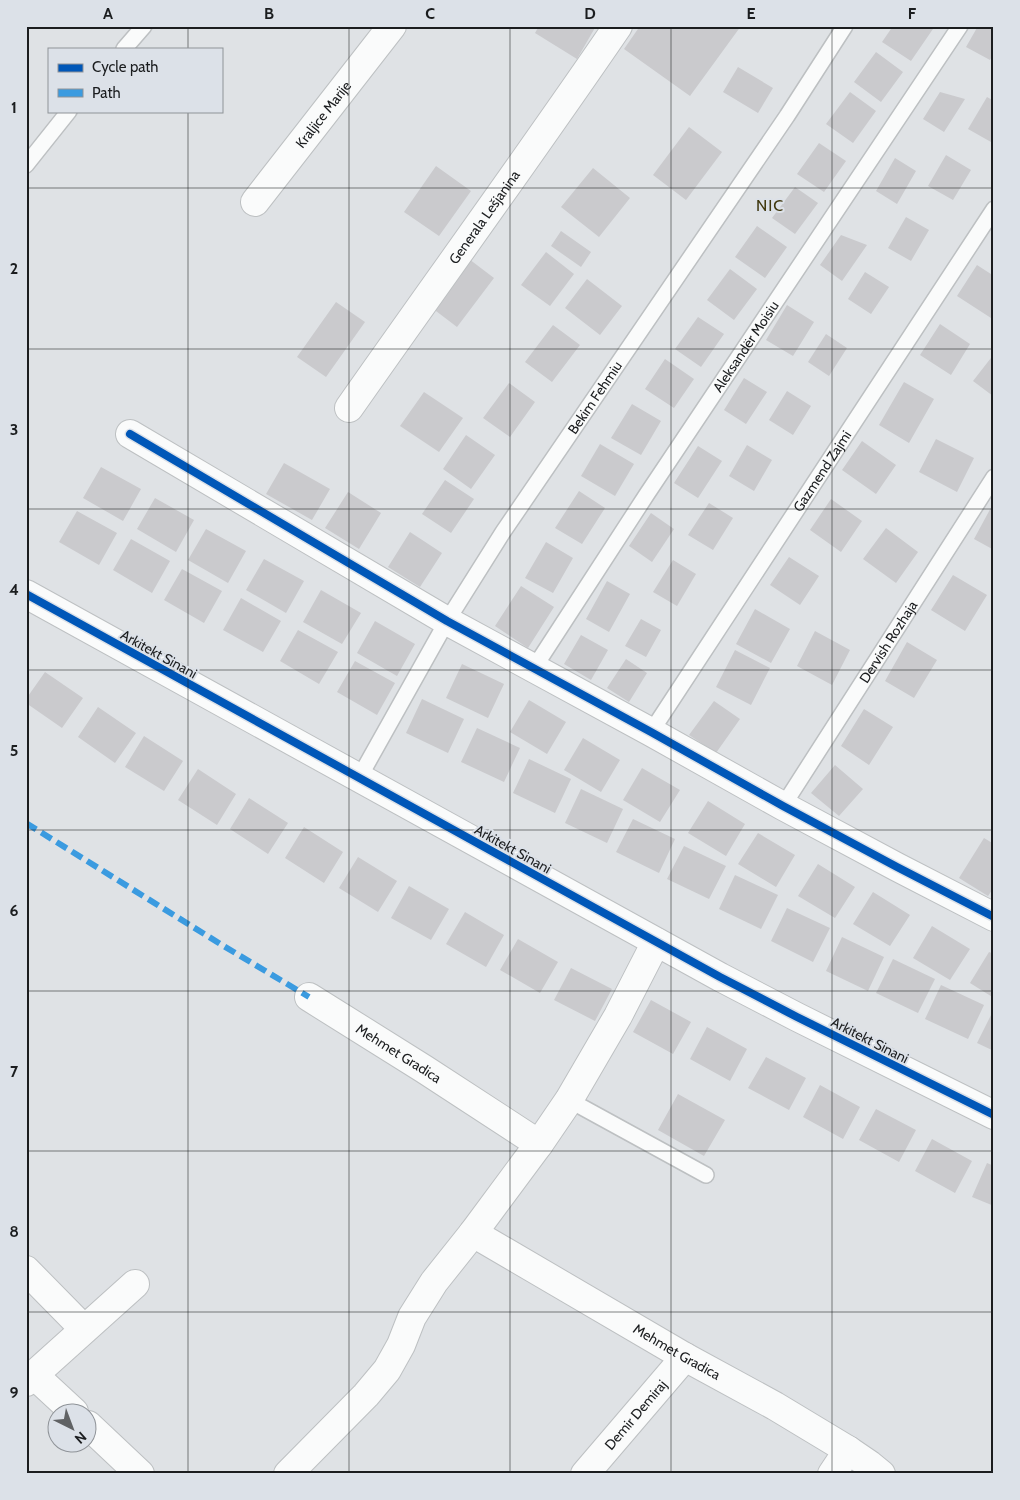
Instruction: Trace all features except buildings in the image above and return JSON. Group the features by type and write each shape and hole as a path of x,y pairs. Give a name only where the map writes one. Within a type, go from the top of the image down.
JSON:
{"street":[{"name":"Kraljice Marije","path":"255,202 392,26"},
{"name":"Generala Lešjanina","path":"348,408 538,142 618,26"},
{"path":"130,434 447,621 897,868 994,917"},
{"name":"Arkitekt Sinani","path":"26,594 656,942 797,1017 994,1115"},
{"path":"288,1474 366,1395 386,1370 401,1345 412,1317 434,1282 473,1233 569,1100 618,1016 656,942"},
{"name":"Mehmet Gradica","path":"310,997 538,1144"},
{"name":"Mehmet Gradica","path":"473,1233 685,1357 775,1406 848,1450 881,1474"},
{"path":"26,1270 84,1330"},
{"path":"61,1402 30,1379 135,1284"},
{"name":"Demir Demiraj","path":"586,1474 685,1357"},
{"path":"98,1434 140,1474"},
{"path":"832,1474 848,1450"}],"lane":[{"path":"125,48 144,26"},
{"name":"Bekim Fehmiu","path":"359,778 447,621 503,532 782,124 845,26"},
{"name":"Aleksandër Moisiu","path":"534,668 647,494 960,26"},
{"path":"26,165 69,112"},
{"name":"Gazmend Zajmi","path":"651,732 994,209"},
{"name":"Dervish Rozhaja","path":"783,806 994,477"},
{"path":"569,1100 706,1175"}],"marked path":[{"path":"26,823 309,997"}],"cycle path":[{"path":"130,434 447,621 783,806 994,917"},
{"path":"26,594 720,977 994,1115"}],"district":[{"name":"NIC","path":"770,205"}]}
